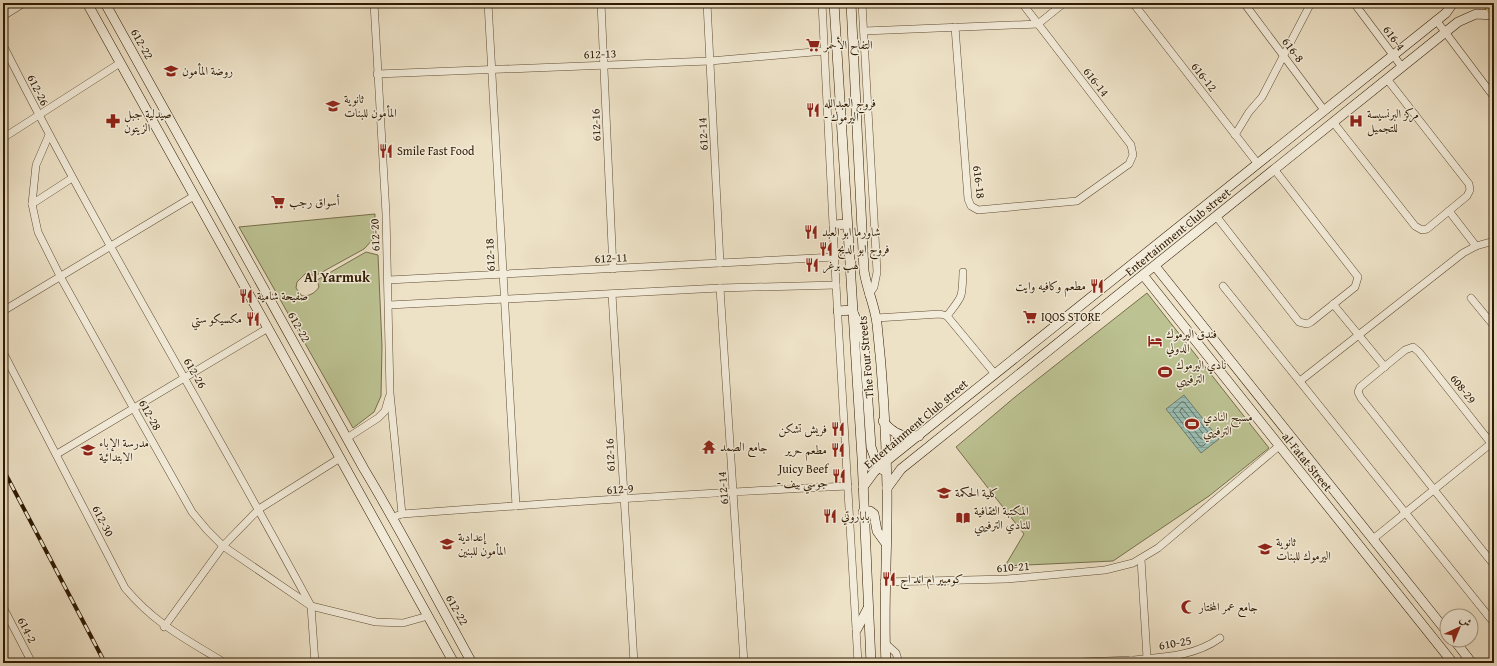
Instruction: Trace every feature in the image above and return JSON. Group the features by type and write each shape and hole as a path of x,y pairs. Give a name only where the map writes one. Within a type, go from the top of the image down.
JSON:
{"main road":[{"path":"1488,3 1494,11"}],"street":[{"path":"3,16 24,3"},
{"path":"87,3 454,663"},
{"name":"612-22","path":"105,3 347,438 398,516 413,556 472,663"},
{"name":"612-20","path":"374,3 386,214 390,393 398,516"},
{"name":"612-18","path":"488,3 516,506"},
{"name":"612-16","path":"601,3 613,269"},
{"name":"612-14","path":"707,3 720,263"},
{"path":"822,3 836,285 858,663"},
{"name":"The Four Streets","path":"834,3 872,663"},
{"name":"The Four Streets","path":"850,3 864,271 869,296 876,318 884,420 887,488 884,582 886,663"},
{"path":"862,3 877,272 874,287 869,296"},
{"name":"616-14","path":"1022,3 1131,145 1133,155"},
{"path":"864,31 1038,24 1064,3"},
{"name":"616-8","path":"1244,3 1324,110"},
{"path":"1235,135 1249,112 1262,97 1312,3"},
{"name":"616-4","path":"1354,3 1402,67"},
{"name":"Entertainment Club street","path":"863,487 886,470 919,436 1446,13 1453,3"},
{"name":"616-12","path":"1138,4 1258,164"},
{"name":"Entertainment Club street","path":"886,470 901,469 1158,269 1216,216 1445,32 1467,17 1476,14 1494,15"},
{"path":"1436,20 1494,97"},
{"name":"616-18","path":"955,27 968,199 971,206 978,210 1077,201 1129,164 1133,155"},
{"name":"612-26","path":"3,45 72,178 259,509 311,606"},
{"name":"612-13","path":"377,74 710,61 825,51"},
{"path":"3,138 120,63"},
{"path":"1333,122 1417,228 1422,230 1427,229 1467,196 1470,190 1469,184 1387,79"},
{"name":"612-28","path":"49,135 36,165 32,204 38,232 61,278 192,512 223,546 311,606"},
{"path":"1291,137 1298,150"},
{"path":"1216,216 1299,322 1304,324 1309,323 1333,304 1356,285 1358,275 1274,169"},
{"path":"32,204 72,178"},
{"path":"3,311 61,278 194,196"},
{"path":"1449,211 1476,246"},
{"path":"834,225 847,224"},
{"path":"1300,381 1463,253 1476,246 1494,241"},
{"path":"230,259 243,252"},
{"name":"612-11","path":"388,280 835,257"},
{"name":"al-Fatat Street","path":"1158,269 1439,622"},
{"path":"947,316 957,305 962,294 962,272"},
{"name":"al-Fatat Street","path":"1145,279 1453,663"},
{"path":"389,305 720,288 836,285"},
{"path":"1223,286 1494,623"},
{"name":"612-14","path":"720,288 744,663"},
{"name":"612-16","path":"612,294 634,663"},
{"path":"1471,298 1494,326"},
{"path":"1333,304 1385,367 1360,387 1358,392 1360,398 1494,565"},
{"path":"838,311 852,310 860,326 864,342 872,447 886,470"},
{"path":"876,318 940,314 947,316 995,374"},
{"path":"57,454 268,328"},
{"name":"608-29","path":"1385,367 1405,350 1413,347 1420,352 1493,444"},
{"name":"612-30","path":"3,352 125,588 141,607 164,626 225,663"},
{"path":"1234,389 1238,381 1246,380"},
{"path":"347,438 378,418 385,411 390,393"},
{"path":"884,420 891,430 901,435 919,436"},
{"path":"1373,539 1493,444"},
{"path":"872,447 878,450 884,446"},
{"name":"610-21","path":"884,582 1007,578 1097,571 1124,566 1141,559 1158,548 1280,446"},
{"path":"164,626 223,546 259,509 340,458"},
{"name":"612-9","path":"398,516 516,506 848,486"},
{"path":"863,512 870,511 874,514 878,531 885,542"},
{"path":"399,564 413,556"},
{"path":"1141,559 1147,658"},
{"path":"315,663 311,606 376,622 402,623 428,616"},
{"path":"857,630 868,606"},
{"name":"614-2","path":"3,607 32,663"},
{"name":"610-25","path":"1056,663 1131,661 1195,651 1220,638"},
{"path":"885,643 896,652 900,663"},
{"path":"1460,648 1472,663"}],"green space":[{"path":"375,214 374,238 364,249 315,276 306,273 297,282 296,288 302,296 310,295 319,287 317,280 366,252 378,255 382,346 381,396 374,412 353,428 239,227"},
{"name":"نادي اليرموك الترفيهي","path":"1147,293 1269,448 1209,496 1113,561 1005,566 1024,534 956,447 1015,397"}],"water":[{"name":"مسبح النادي الترفيهي","path":"1184,395 1219,439 1201,453 1166,409"}],"railway":[{"path":"3,469 105,663"}],"place":[{"name":"التفاح الأحمر","path":"813,45"},
{"name":"روضة المأمون","path":"171,71"},
{"name":"ثانوية المأمون للبنات","path":"333,106"},
{"name":"فروج العبدالله - اليرموك","path":"813,110"},
{"name":"صيدلية جبل الزيتون","path":"113,121"},
{"name":"مركز البرنسيسة للتجميل","path":"1356,121"},
{"name":"Smile Fast Food","path":"386,151"},
{"name":"أسواق رجب","path":"278,202"},
{"name":"شاورما ابو العبد","path":"811,232"},
{"name":"فروج ابو الديج","path":"826,249"},
{"name":"لهب برغر","path":"812,265"},
{"name":"مطعم وكافيه وايت","path":"1097,286"},
{"name":"صفيحة شامية","path":"246,296"},
{"name":"IQOS STORE","path":"1030,317"},
{"name":"مكسيكو ستي","path":"253,319"},
{"name":"فندق اليرموك الدولي","path":"1155,341"},
{"name":"نادي اليرموك الترفيهي","path":"1165,372"},
{"name":"مسبح النادي الترفيهي","path":"1192,424"},
{"name":"فريش تشكن","path":"838,429"},
{"name":"جامع الصمد","path":"709,447"},
{"name":"مدرسة الإباء الابتدائية","path":"88,450"},
{"name":"مطعم حرير","path":"838,450"},
{"name":"Juicy Beef - جوسي بيف","path":"839,476"},
{"name":"كلية الحكمة","path":"944,493"},
{"name":"باباروتي","path":"830,516"},
{"name":"المكتبة الثقافية للنادي الترفيهي","path":"963,518"},
{"name":"إعدادية المأمون للبنين","path":"447,544"},
{"name":"ثانوية اليرموك للبنات","path":"1265,549"},
{"name":"كومبير ام اند اج","path":"889,579"},
{"name":"جامع عمر المختار","path":"1188,607"}],"district":[{"name":"Al Yarmuk","path":"337,277"}]}
